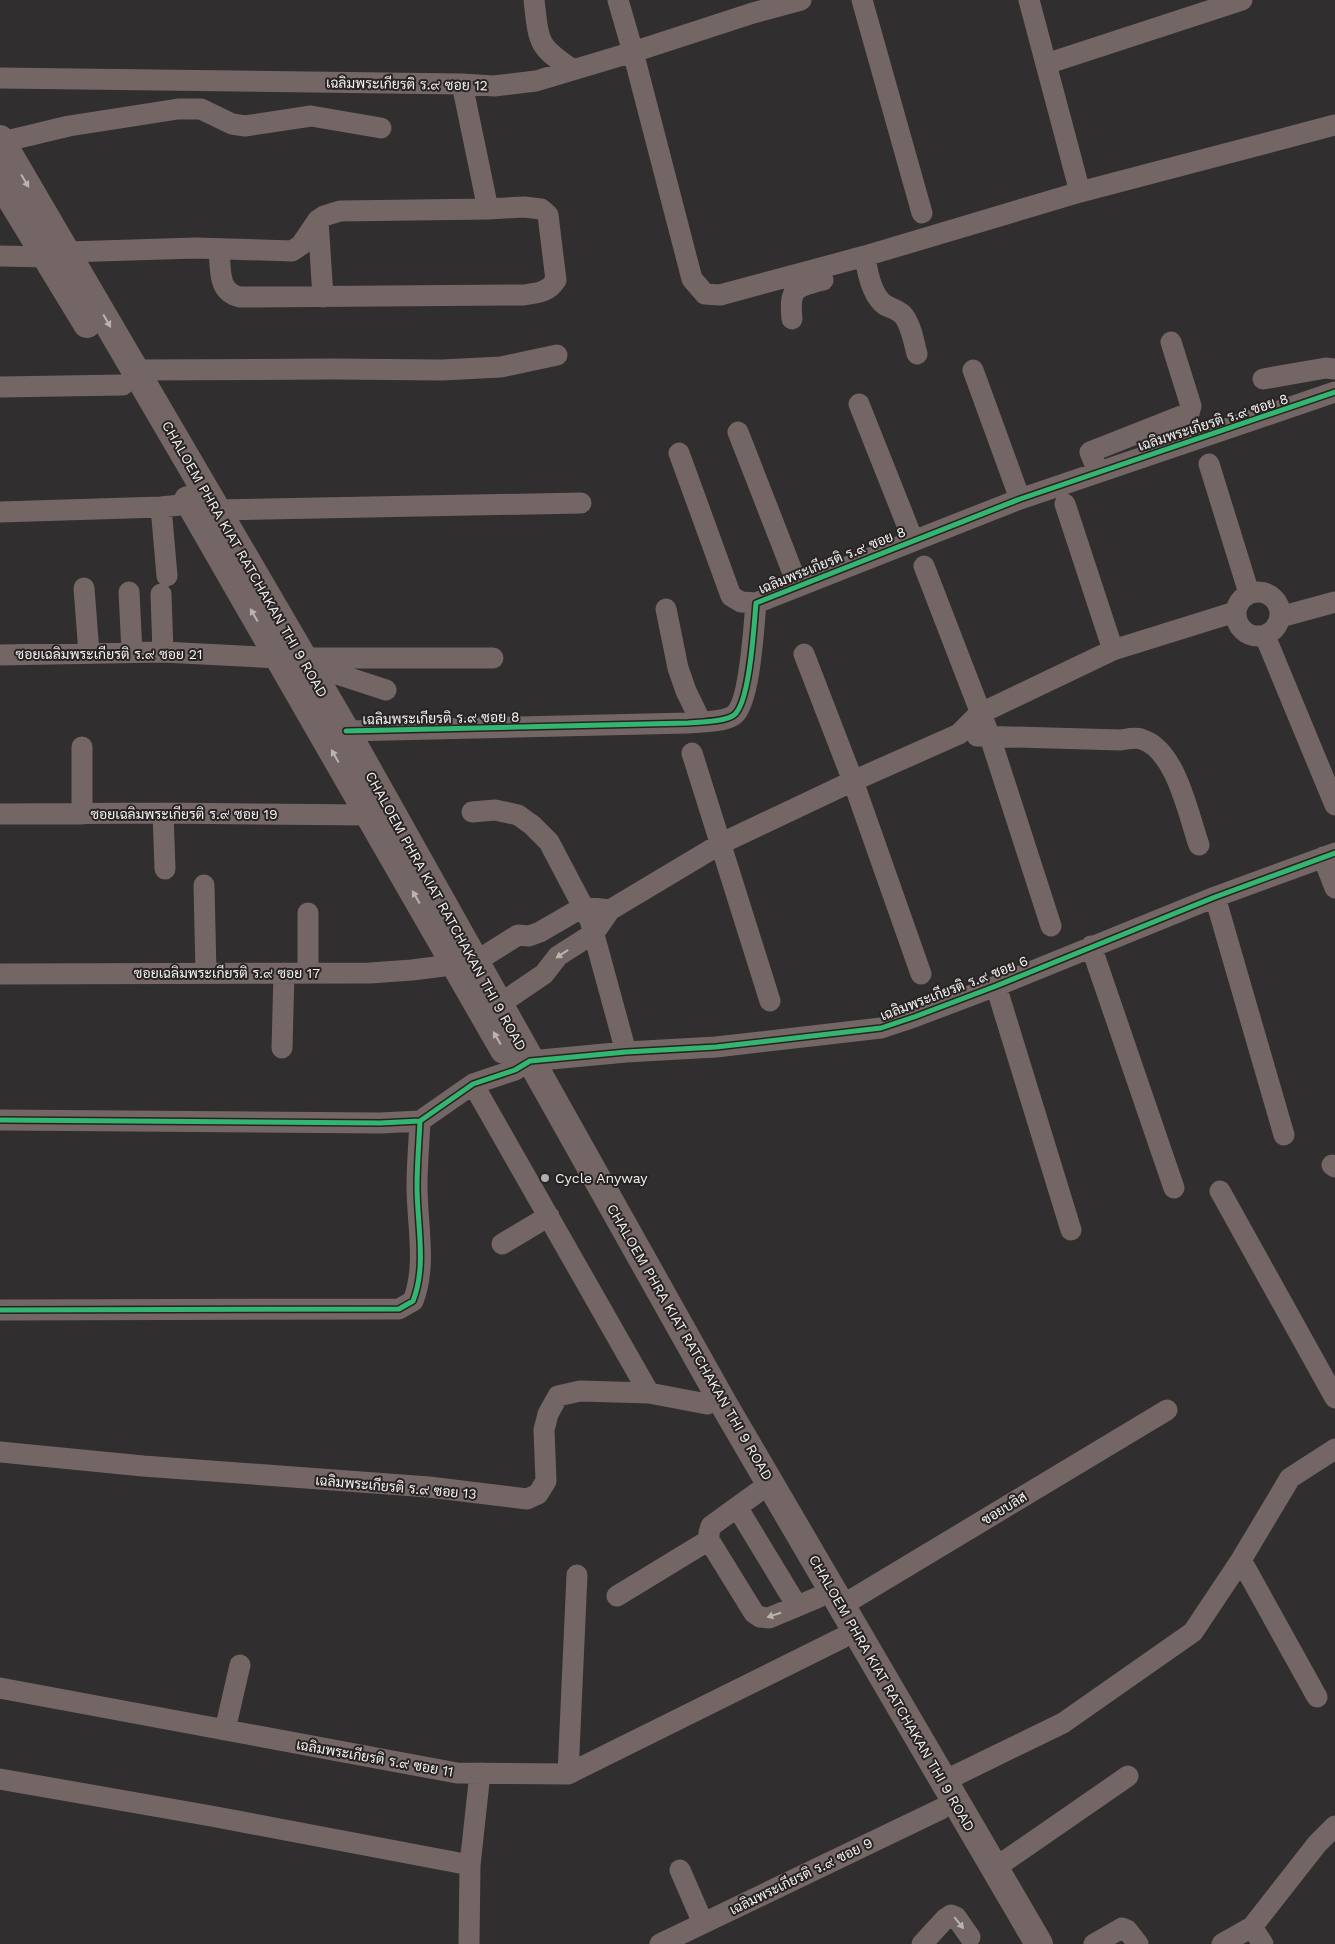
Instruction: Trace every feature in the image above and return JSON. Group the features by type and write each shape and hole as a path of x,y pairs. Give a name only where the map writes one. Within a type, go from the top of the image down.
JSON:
{"main road":[{"name":"CHALOEM PHRA KIAT RATCHAKAN THI 9 ROAD","path":"1,140 57,254 203,507 299,665 346,731 464,963 523,1066 755,1494"},
{"name":"CHALOEM PHRA KIAT RATCHAKAN THI 9 ROAD","path":"0,181 57,254"},
{"name":"CHALOEM PHRA KIAT RATCHAKAN THI 9 ROAD","path":"299,665 369,815 464,963 500,1004 523,1066 755,1494 947,1797 1019,1944"},
{"name":"CHALOEM PHRA KIAT RATCHAKAN THI 9 ROAD","path":"822,1600 842,1638 995,1868 1039,1944"}],"street":[{"path":"534,0 542,45 553,56 574,70"},
{"path":"618,0 692,279 705,294 720,295 866,263"},
{"name":"เฉลิมพระเกียรติ ร.๙ ซอย 12","path":"0,78 494,86 536,81 753,13 801,0"},
{"path":"862,0 922,213"},
{"path":"1029,0 1080,192"},
{"path":"1046,64 1242,0"},
{"path":"462,84 488,209"},
{"path":"1,140 69,126 178,109 201,109 232,124 245,126 312,116 381,128"},
{"path":"792,319 790,299 802,285 1080,192 1335,125"},
{"path":"0,256 219,249 292,251 301,245 318,220 340,211 524,207 541,209 548,215 556,280 552,288 540,293 522,295 253,298 230,295 224,287 219,249"},
{"path":"318,220 323,297"},
{"path":"866,263 877,297 884,304 902,314 907,320 917,354"},
{"path":"1098,472 1090,452 1189,413 1191,406 1171,342"},
{"path":"0,387 129,378 333,368 442,370 501,367 557,355"},
{"path":"1263,379 1326,368 1335,369"},
{"path":"973,370 1020,500"},
{"name":"เฉลิมพระเกียรติ ร.๙ ซอย 8","path":"346,731 570,727 701,722 733,715 742,703 746,685 756,602 1020,500 1335,392"},
{"path":"859,404 913,540"},
{"path":"738,432 798,586"},
{"path":"679,453 731,596 741,602 756,602"},
{"path":"1209,464 1249,593"},
{"path":"0,512 161,507 581,504"},
{"path":"1065,504 1113,650"},
{"path":"161,507 164,585 163,652"},
{"path":"924,566 979,714 990,737 1051,926"},
{"path":"84,588 89,653"},
{"path":"129,592 132,652"},
{"path":"1261,592 1271,596 1278,606 1280,617 1275,629 1264,636 1253,636 1244,632 1237,623 1235,612 1240,601 1249,593 1261,592"},
{"path":"1280,617 1335,602"},
{"path":"666,609 678,668 686,691 701,722"},
{"path":"500,1004 544,974 558,956 594,933 610,910 722,843 959,734 979,714 1113,650 1235,612"},
{"path":"1264,636 1335,805"},
{"name":"ซอยเฉลิมพระเกียรติ ร.๙ ซอย 21","path":"0,654 163,652 299,665"},
{"path":"804,654 854,781 921,974"},
{"path":"299,665 493,658"},
{"path":"299,665 320,675 337,674 386,690"},
{"path":"959,734 990,737 1140,739 1158,748 1174,769 1199,845"},
{"path":"82,747 82,814"},
{"path":"692,753 722,843 770,1001"},
{"path":"472,812 495,810 518,815 532,825 549,842 583,907 594,933 626,1052"},
{"path":"163,813 165,869"},
{"name":"ซอยเฉลิมพระเกียรติ ร.๙ ซอย 19","path":"0,814 369,815"},
{"path":"1332,855 1335,888"},
{"name":"เฉลิมพระเกียรติ ร.๙ ซอย 6","path":"420,1121 473,1084 523,1066 626,1052 716,1046 881,1028 996,986 1215,896 1332,855"},
{"path":"204,885 206,973"},
{"path":"1215,896 1284,1135"},
{"path":"464,963 518,935 529,936 540,932 583,907 610,910"},
{"path":"308,913 308,973"},
{"path":"1091,946 1174,1188"},
{"name":"ซอยเฉลิมพระเกียรติ ร.๙ ซอย 17","path":"0,974 370,973 464,963"},
{"path":"282,1048 284,973"},
{"path":"996,986 1071,1230"},
{"path":"473,1084 649,1393"},
{"path":"0,1120 370,1123 420,1121 417,1186 419,1286 414,1301 399,1309 0,1310"},
{"path":"1220,1191 1335,1398"},
{"path":"502,1244 548,1216"},
{"name":"เฉลิมพระเกียรติ ร.๙ ซอย 13","path":"0,1452 143,1466 428,1487 527,1500 538,1494 546,1481 544,1430 548,1414 558,1396 580,1390 649,1393 707,1404"},
{"name":"ซอยบลิส","path":"709,1540 754,1613 760,1617 769,1618 822,1600 1167,1410"},
{"name":"เฉลิมพระเกียรติ ร.๙ ซอย 9","path":"660,1944 703,1924 947,1797 1063,1723 1193,1632 1241,1560 1290,1478 1335,1448"},
{"path":"617,1596 709,1540 711,1526 755,1494"},
{"path":"1241,1560 1317,1697"},
{"path":"568,1774 578,1575"},
{"name":"เฉลิมพระเกียรติ ร.๙ ซอย 11","path":"0,1688 457,1773 568,1774 842,1638"},
{"path":"226,1730 240,1665"},
{"path":"469,1944 470,1865 480,1773"},
{"path":"995,1868 1128,1776"},
{"path":"0,1779 211,1816 470,1865"},
{"path":"1222,1944 1257,1935 1317,1844 1335,1826"},
{"path":"680,1870 703,1924"},
{"path":"922,1944 951,1915 956,1917 970,1937"},
{"path":"1094,1944 1122,1928 1127,1930 1138,1944"}],"cycle path":[{"path":"346,731 688,723 725,719 734,715 744,695 756,603 1020,499 1335,392"},
{"path":"420,1121 473,1084 515,1070 530,1061 626,1052 716,1047 881,1028 996,986 1215,897 1335,853"},
{"path":"0,1120 380,1123 420,1121 417,1186 420,1274 413,1301 399,1309 0,1310"}],"place":[{"name":"Cycle Anyway","path":"545,1178"}]}
